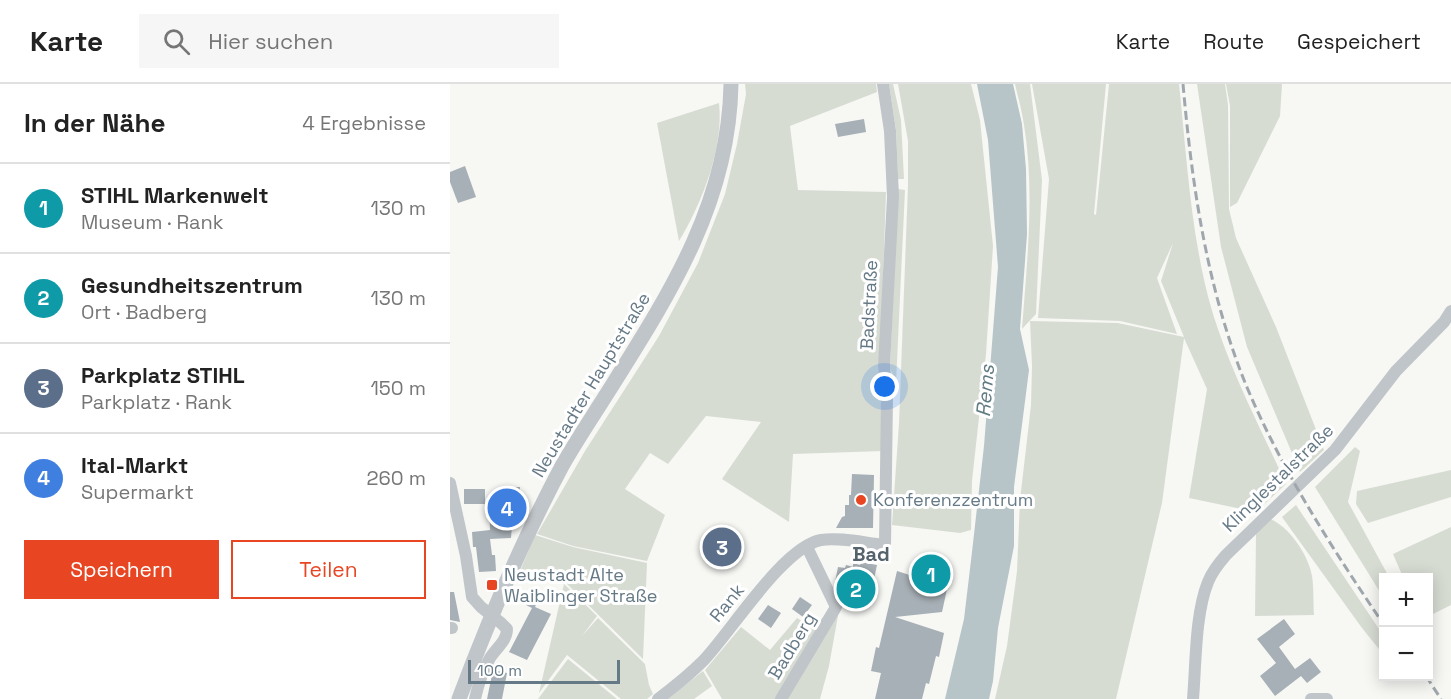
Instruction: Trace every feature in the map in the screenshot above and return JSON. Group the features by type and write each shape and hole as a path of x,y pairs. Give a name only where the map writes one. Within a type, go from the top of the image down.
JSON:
{"street":[{"name":"Neustadter Hauptstraße","path":"459,699 529,531 563,464 654,320 696,241 721,168 728,129 732,84"},
{"name":"Badstraße","path":"883,84 890,131 893,196 884,366 887,396 886,529"},
{"name":"Klinglestalstraße","path":"1193,699 1200,612 1208,582 1226,555 1347,436 1396,371 1444,322 1451,311"},
{"path":"450,483 466,556 472,597 507,629 507,636 490,657 475,699"},
{"name":"Rank","path":"658,699 686,678 704,660 782,564 819,540 837,539 885,545 886,529"},
{"name":"Badberg","path":"781,699 836,608 807,547"},
{"path":"1311,699 1328,699"}],"shaded area":[{"path":"745,84 876,84 877,92 790,126 798,190 886,192 880,367 884,451 793,454 789,522 722,479 761,422 706,416 668,464 650,453 625,489 665,515 647,561 573,546 537,534 585,451 659,336 698,263 725,194 737,144 746,94"},
{"path":"889,84 893,84 901,120 904,179 898,179 896,130"},
{"path":"898,84 971,84 980,120 993,246 986,354 972,481 971,530 960,533 892,525 899,423 908,185 908,141"},
{"path":"977,84 1013,84 1022,124 1026,169 1027,234 1020,329 1029,370 1014,487 1014,546 998,628 989,699 945,699 964,619 984,446 998,267 988,140"},
{"path":"1015,84 1030,84 1042,180 1036,314 1022,329 1030,201 1024,125"},
{"path":"1032,84 1106,84 1094,214 1096,215 1109,84 1179,84 1189,184 1205,284 1230,361 1286,484 1256,512 1189,498 1207,389 1184,338 1162,503 1116,699 995,699 1007,646 1017,571 1020,500 1031,405 1030,321 1118,323 1184,337 1161,281 1173,243 1157,278 1177,334 1120,321 1038,318 1049,179"},
{"path":"1197,84 1225,84 1228,105 1229,209 1236,238 1276,327 1324,450 1300,472 1247,347 1221,247"},
{"path":"1226,84 1282,84 1280,116 1237,203 1230,207 1230,106"},
{"path":"719,103 718,138 710,174 696,210 679,241 657,123"},
{"path":"898,189 905,190 896,383 890,368"},
{"path":"1355,447 1360,451 1348,502 1387,573 1379,573 1379,591 1315,487"},
{"path":"1451,470 1451,497 1368,523 1356,504 1357,491"},
{"path":"1296,505 1379,629 1379,649 1362,628 1282,517"},
{"path":"1270,519 1291,535 1307,560 1313,581 1314,615 1255,616 1256,534"},
{"path":"1451,527 1451,605 1433,614 1433,573 1401,573 1393,554"},
{"path":"535,535 573,547 647,563 643,659 564,581 520,571"},
{"path":"564,584 597,616 582,636 598,618 645,664 653,694 647,699 621,699 567,655 539,693"},
{"path":"832,608 839,610 829,666 820,699 722,699 705,670 741,627 770,650 797,618 813,628"},
{"path":"568,659 617,699 538,699"},
{"path":"703,671 712,686 694,699 667,699"}],"building":[{"path":"864,119 866,132 838,137 835,124"},
{"path":"465,166 476,197 458,203 450,182 450,172"},
{"name":"Konferenzzentrum","path":"852,474 874,475 873,528 836,528 845,516 845,505 849,505"},
{"path":"504,487 520,487 519,527 512,526 511,538 490,539 492,555 495,555 496,571 479,572 472,532 490,530 489,500 500,501 500,497 504,497"},
{"path":"464,489 485,489 485,504 464,504"},
{"path":"861,562 877,565 873,584 870,583 867,596 862,595 859,610 845,607 847,596 842,595 844,584 835,582 838,567 845,568 846,565 853,567 853,563 860,565"},
{"path":"916,564 951,571 942,612 895,617 944,633 939,657 936,656 929,684 926,683 922,699 875,699 881,673 871,671 876,647 879,648 897,571 916,577"},
{"path":"532,587 542,591 535,607 551,614 527,660 509,652 532,608 524,604"},
{"path":"450,592 454,592 460,622 450,620"},
{"path":"800,597 812,605 803,617 792,609"},
{"path":"768,605 781,613 771,628 758,619"},
{"path":"1284,619 1295,634 1279,647 1295,669 1310,658 1321,672 1307,683 1301,676 1275,696 1260,676 1276,663 1257,639"},
{"path":"493,670 507,673 502,699 487,699"}],"railway":[{"path":"1183,84 1191,161 1203,237 1232,349 1275,448 1327,538 1379,617"},
{"path":"1429,681 1441,699"}],"place":[{"name":"Konferenzzentrum","path":"861,500"},
{"name":"Ital-Markt","path":"507,508"},
{"name":"Parkplatz STIHL","path":"722,547"},
{"name":"STIHL Markenwelt","path":"931,574"},
{"name":"Neustadt Alte Waiblinger Straße","path":"492,585"},
{"name":"Gesundheitszentrum","path":"856,589"}],"district":[{"name":"Bad","path":"871,554"}],"water label":[{"name":"Rems","path":"985,391"}]}
